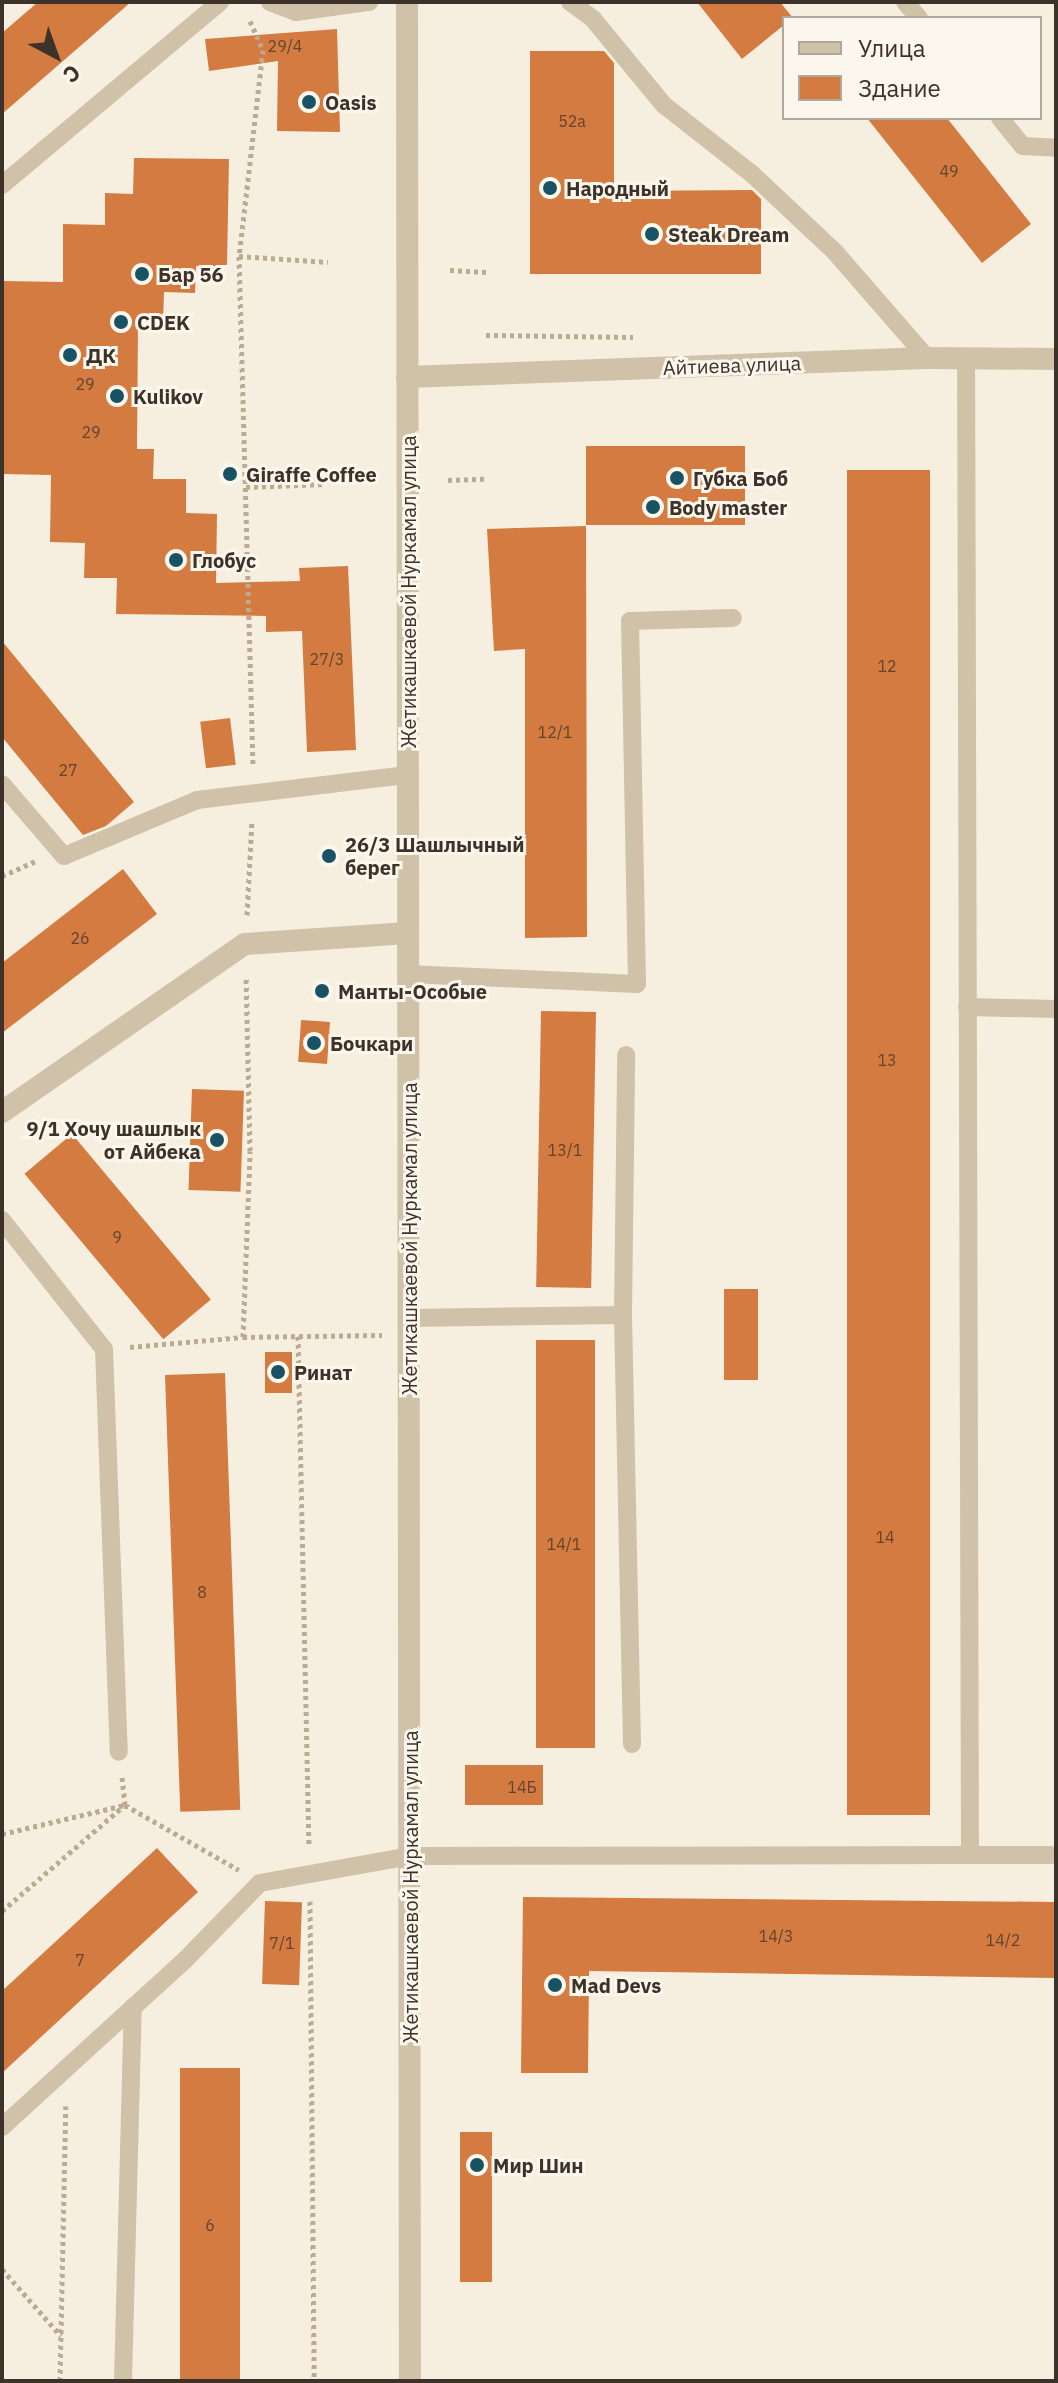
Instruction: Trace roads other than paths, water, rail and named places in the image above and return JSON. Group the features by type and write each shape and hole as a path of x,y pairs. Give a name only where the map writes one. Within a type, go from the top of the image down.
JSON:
{"street":[{"name":"Жетикашкаевой Нуркамал улица","path":"407,2 410,2381"},
{"name":"Айтиева улица","path":"407,377 927,358 1056,359"},
{"path":"2,1112 245,944 408,933"}],"lane":[{"path":"2,185 220,2"},
{"path":"270,2 296,12 369,2"},
{"path":"570,2 593,19 664,105 752,174 835,252 927,358"},
{"path":"1002,120 1023,146 1056,148"},
{"path":"966,359 970,1855"},
{"path":"408,974 637,984 630,621 733,618"},
{"path":"2,784 64,856 197,800 253,798 408,775"},
{"path":"967,1007 1056,1009"},
{"path":"626,1055 623,1315 632,1744"},
{"path":"2,1220 104,1349 119,1752"},
{"path":"409,1326 623,1315"},
{"path":"2,2127 133,2007 260,1883 410,1856 1051,1855"},
{"path":"123,2381 133,2007"}],"place":[{"name":"Oasis","path":"309,102"},
{"name":"Народный","path":"550,188"},
{"name":"Steak Dream","path":"652,234"},
{"name":"Бар 56","path":"142,274"},
{"name":"CDEK","path":"121,322"},
{"name":"ДК","path":"70,355"},
{"name":"Kulikov","path":"117,396"},
{"name":"Giraffe Coffee","path":"230,474"},
{"name":"Губка Боб","path":"677,478"},
{"name":"Body master","path":"653,507"},
{"name":"Глобус","path":"176,560"},
{"name":"26/3 Шашлычный берег","path":"329,856"},
{"name":"Манты-Особые","path":"322,991"},
{"name":"Бочкари","path":"314,1043"},
{"name":"9/1 Хочу шашлык от Айбека","path":"217,1140"},
{"name":"Ринат","path":"278,1372"},
{"name":"Mad Devs","path":"555,1985"},
{"name":"Мир Шин","path":"477,2165"}]}
